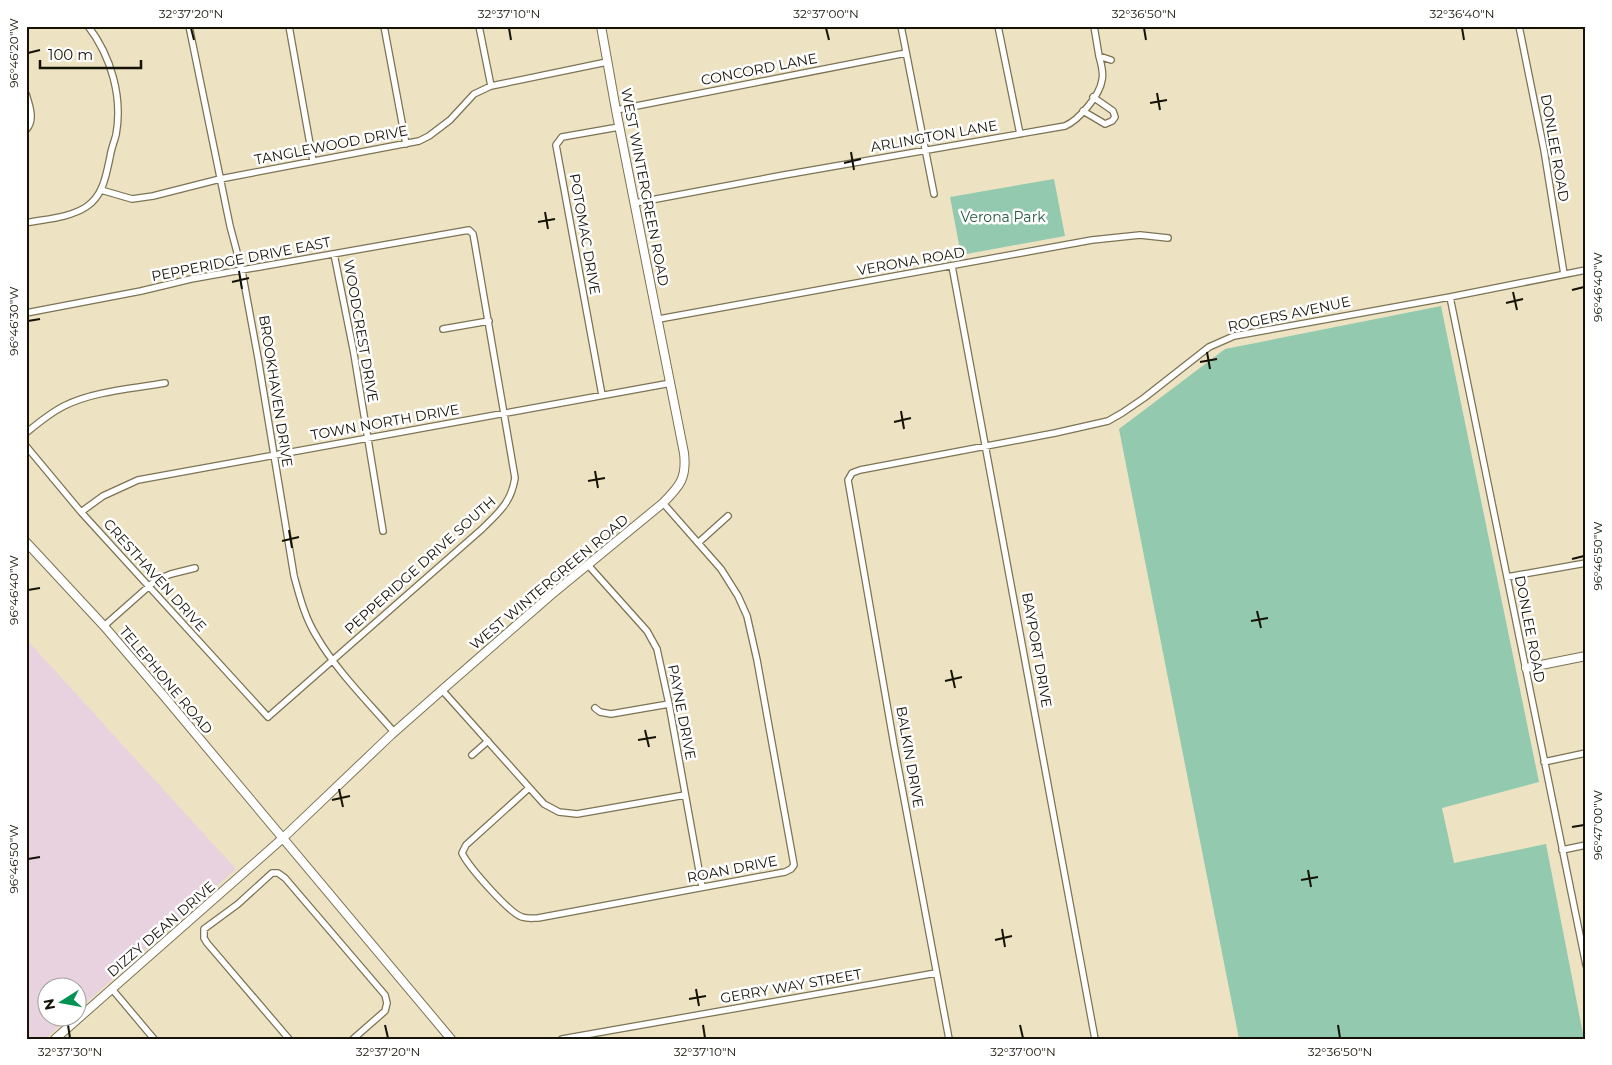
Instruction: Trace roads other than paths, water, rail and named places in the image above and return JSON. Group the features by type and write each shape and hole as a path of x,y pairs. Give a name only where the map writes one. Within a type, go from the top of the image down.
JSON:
{"street":[{"path":"26,223 67,215 81,210 92,202 101,190 116,134 118,110 114,80 108,61 99,42 88,26"},
{"name":"BROOKHAVEN DRIVE","path":"189,26 230,226 242,270 294,576 301,601 317,638 333,661 394,732"},
{"path":"289,26 313,161"},
{"path":"384,26 406,144"},
{"path":"479,26 490,86"},
{"name":"WEST WINTERGREEN ROAD","path":"283,838 394,732 588,564 663,503 684,478 686,468 671,383 619,127 601,26"},
{"path":"901,26 934,194"},
{"path":"998,26 1020,134"},
{"name":"ARLINGTON LANE","path":"635,203 1065,126 1076,120 1083,112 1102,82 1103,75 1094,26"},
{"name":"DONLEE ROAD","path":"1519,26 1544,150 1564,274"},
{"name":"CONCORD LANE","path":"616,110 906,53"},
{"path":"1099,56 1111,60"},
{"name":"TANGLEWOOD DRIVE","path":"101,190 132,199 153,196 220,179 418,141 438,130 478,91 490,86 607,62"},
{"path":"26,94 32,118 26,130"},
{"path":"1083,112 1105,124 1112,121 1115,117 1113,111 1093,97"},
{"name":"POTOMAC DRIVE","path":"602,395 556,145 562,137 619,127"},
{"name":"PEPPERIDGE DRIVE EAST","path":"26,313 242,270 462,230"},
{"name":"PEPPERIDGE DRIVE SOUTH","path":"268,717 482,529 505,506 510,497 515,478 489,321 473,234 469,230 462,230"},
{"name":"VERONA ROAD","path":"658,319 1092,240 1140,235 1168,238"},
{"name":"WOODCREST DRIVE","path":"334,254 354,354 383,531"},
{"name":"BAYPORT DRIVE","path":"952,266 1095,1039"},
{"name":"ROGERS AVENUE","path":"848,480 852,473 860,470 1108,421 1144,398 1209,347 1234,336 1586,270"},
{"name":"DONLEE ROAD","path":"1450,297 1586,965"},
{"path":"443,328 489,321"},
{"path":"26,433 56,410 73,402 92,396 165,383"},
{"name":"TOWN NORTH DRIVE","path":"81,512 103,496 138,480 671,383"},
{"name":"CRESTHAVEN DRIVE","path":"26,446 81,512 268,717"},
{"name":"BALKIN DRIVE","path":"848,480 949,1039"},
{"name":"ROAN DRIVE","path":"528,788 466,845 462,853 491,890 522,917 538,918 785,872 794,865 757,660 747,616 738,596 721,569 663,503"},
{"path":"698,543 728,516"},
{"name":"TELEPHONE ROAD","path":"26,542 104,626 283,838"},
{"path":"1507,577 1586,563"},
{"name":"PAYNE DRIVE","path":"588,564 647,631 659,656 702,887"},
{"path":"104,626 156,580 195,568"},
{"path":"1526,668 1586,656"},
{"path":"442,690 528,788 551,809 567,814 576,814 685,794"},
{"path":"595,708 600,712 611,714 669,704"},
{"path":"472,755 488,741"},
{"path":"1544,762 1586,753"},
{"path":"283,838 452,1039"},
{"name":"DIZZY DEAN DRIVE","path":"55,1039 283,838"},
{"path":"1562,850 1586,845"},
{"path":"289,1039 207,944 204,938 204,929 238,904 272,873 278,872 385,995 387,1003 385,1011 353,1039"},
{"name":"GERRY WAY STREET","path":"562,1039 936,973"},
{"path":"112,989 154,1039"}],"park label":[{"name":"Verona Park","path":"1003,217"}]}
